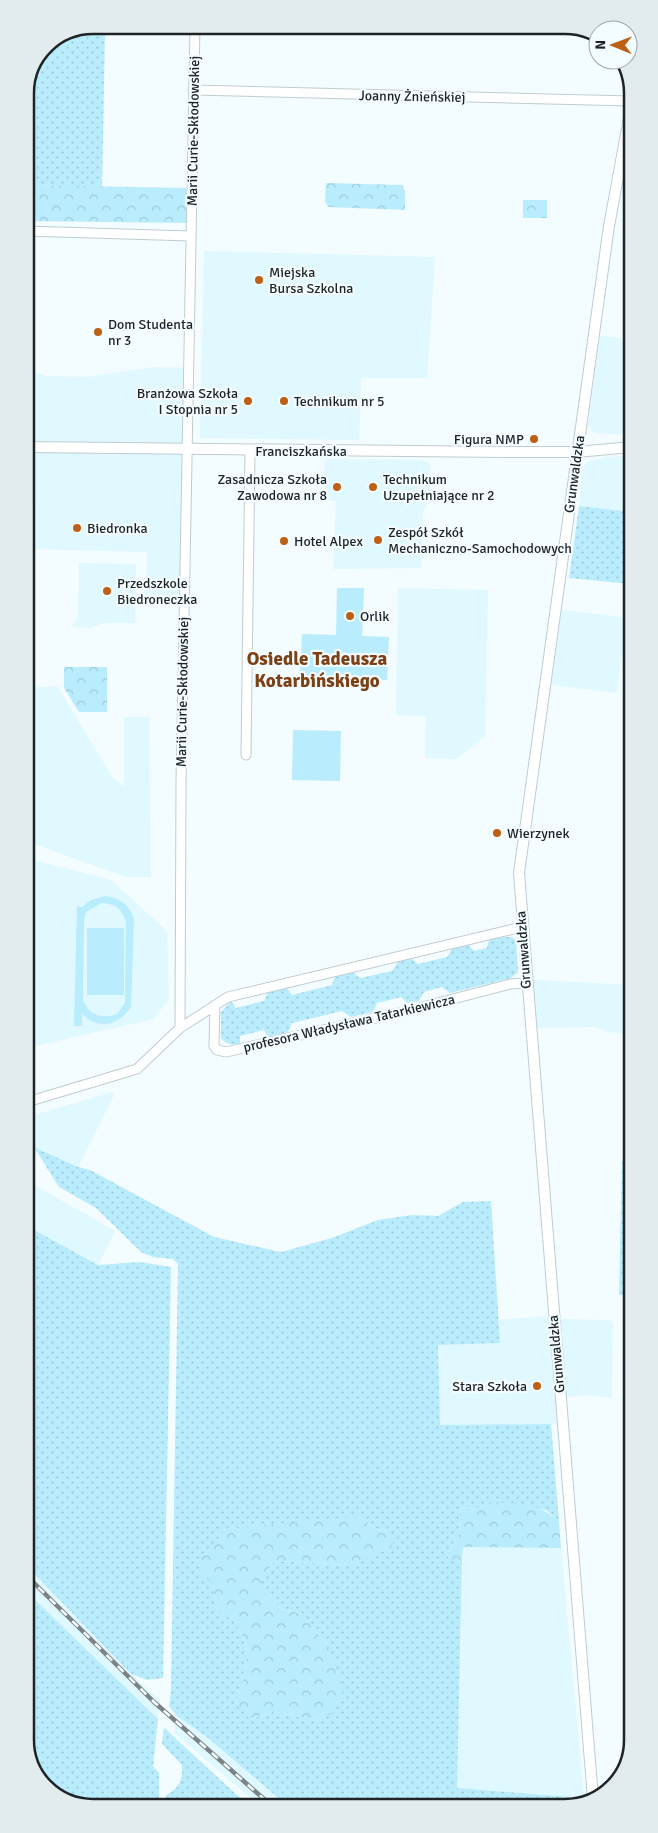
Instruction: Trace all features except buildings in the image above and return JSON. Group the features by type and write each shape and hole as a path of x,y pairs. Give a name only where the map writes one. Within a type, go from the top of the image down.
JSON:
{"street":[{"name":"Marii Curie-Skłodowskiej","path":"180,1028 186,450 195,34"},
{"name":"Joanny Żnieńskiej","path":"193,90 624,101"},
{"name":"Grunwaldzka","path":"592,1792 519,888 521,850 610,216 624,143"},
{"path":"34,231 191,236"},
{"name":"Franciszkańska","path":"34,447 250,451 577,452 624,448"},
{"path":"246,756 250,451"},
{"path":"34,1100 138,1069 180,1028 228,997 522,927"},
{"name":"profesora Władysława Tatarkiewicza","path":"215,1005 214,1046 217,1050 226,1052 407,1011 510,984 526,983"}],"shaded area":[{"path":"204,251 435,257 427,378 361,378 359,440 200,438"},
{"path":"600,336 622,338 621,342 624,342 624,435 594,433 588,426"},
{"path":"153,367 186,368 179,596 146,596 147,552 34,549 34,372 47,376 88,377"},
{"path":"624,456 624,511 579,506 583,468 587,462 605,457"},
{"name":"Zespół Szkół Mechaniczno-Samochodowych","path":"325,459 422,460 430,464 430,495 423,513 421,568 333,569 336,501 324,500"},
{"name":"Przedszkole Biedroneczka","path":"79,563 136,564 135,623 103,623 90,628 72,626 78,617"},
{"path":"398,588 488,590 485,736 456,759 425,758 426,716 396,715"},
{"path":"562,610 624,617 624,656 621,656 617,693 551,685"},
{"path":"57,686 113,778 124,787 124,717 149,717 151,877 126,877 34,844 34,687"},
{"path":"34,860 111,880 167,931 169,998 154,1019 34,1046"},
{"path":"533,980 624,985 624,1033 607,1032 596,1027 537,1028"},
{"path":"113,1092 114,1095 78,1167 34,1146 34,1115"},
{"path":"34,1185 115,1231 98,1265 34,1230"},
{"path":"549,1316 557,1424 440,1426 438,1345 500,1343 499,1320"},
{"path":"557,1319 610,1320 613,1323 612,1398 587,1395 565,1397"},
{"path":"463,1547 561,1548 584,1796 578,1798 457,1788"},
{"path":"34,1573 131,1674 160,1700 158,1719 34,1599"},
{"path":"176,1715 208,1738 280,1799 252,1799 174,1733"}],"green space":[{"path":"81,35 105,35 102,187 34,185 34,89 36,78 46,57 54,48 63,42"},
{"path":"326,183 402,185 405,191 405,210 328,207 325,201"},
{"path":"34,185 186,188 187,223 34,221"},
{"path":"523,200 547,200 547,218 523,218"},
{"path":"579,506 624,511 624,583 569,578"},
{"name":"Orlik","path":"337,588 364,588 362,636 389,637 387,680 300,676 302,634 336,635"},
{"path":"64,667 107,667 107,712 79,712 64,688"},
{"path":"293,730 341,731 340,781 292,780"},
{"path":"105,896 115,898 127,906 134,919 131,1007 120,1018 108,1024 95,1022 82,1014 82,1026 74,1026 77,906 82,907 91,900","holes":["102,903 117,908 126,921 125,1003 117,1014 101,1016 92,1013 83,1000 84,919 86,912"]},
{"path":"87,928 124,928 124,995 87,995"},
{"path":"512,937 516,941 518,972 511,978 450,993 442,987 424,992 419,1001 407,1003 401,997 377,1003 373,1012 351,1017 342,1011 292,1023 288,1032 267,1037 264,1030 240,1036 240,1043 237,1044 230,1044 221,1039 221,1012 231,1001 236,1008 264,1001 267,993 287,988 292,995 332,985 335,977 353,972 360,978 392,971 398,962 411,958 418,964 447,957 452,949 469,945 474,951 487,948 489,940"},
{"path":"34,1147 78,1167 90,1170 214,1237 281,1252 332,1238 378,1220 412,1215 438,1216 463,1202 491,1201 500,1343 438,1345 440,1425 551,1424 559,1522 546,1510 490,1502 475,1509 467,1507 460,1509 459,1534 447,1554 449,1559 462,1562 457,1788 578,1798 280,1799 208,1738 176,1715 169,1706 171,1691 178,1264 173,1259 153,1257 141,1252 96,1208 59,1187","holes":["358,1516 374,1528 387,1531 351,1565 274,1561 261,1579 261,1591 273,1596 281,1609 303,1614 317,1720 273,1712 251,1719 236,1703 243,1681 247,1648 235,1620 217,1611 213,1584"]},
{"path":"622,1161 624,1161 624,1295 619,1295"},
{"path":"34,1230 98,1265 139,1262 171,1267 163,1678 147,1680 131,1674 34,1573"},
{"path":"490,1502 519,1503 535,1507 550,1515 559,1522 561,1548 463,1547 462,1562 449,1559 447,1554 459,1534 460,1509 467,1507 475,1509"},
{"path":"358,1516 374,1528 387,1531 395,1537 391,1548 351,1565 274,1561 261,1579 261,1591 273,1596 281,1609 303,1614 333,1655 343,1695 333,1713 317,1720 273,1712 250,1719 236,1703 246,1664 247,1648 245,1641 235,1620 217,1611 213,1584 199,1570 200,1556 215,1546 224,1529"},
{"path":"34,1599 158,1719 153,1766 159,1773 159,1799 89,1799 70,1795 48,1779 38,1763 34,1748"},
{"path":"164,1727 241,1799 166,1799 166,1795 177,1787 181,1779 182,1765 162,1744"}],"railway":[{"path":"34,1583 154,1702 264,1799"}],"place":[{"name":"Miejska Bursa Szkolna","path":"259,280"},
{"name":"Dom Studenta nr 3","path":"98,332"},
{"name":"Branżowa Szkoła I Stopnia nr 5","path":"248,401"},
{"name":"Technikum nr 5","path":"284,401"},
{"name":"Figura NMP","path":"534,439"},
{"name":"Zasadnicza Szkoła Zawodowa nr 8","path":"337,487"},
{"name":"Technikum Uzupełniające nr 2","path":"373,487"},
{"name":"Biedronka","path":"77,528"},
{"name":"Zespół Szkół Mechaniczno-Samochodowych","path":"378,540"},
{"name":"Hotel Alpex","path":"284,541"},
{"name":"Przedszkole Biedroneczka","path":"107,591"},
{"name":"Orlik","path":"350,616"},
{"name":"Wierzynek","path":"497,833"},
{"name":"Stara Szkoła","path":"537,1386"}],"district":[{"name":"Osiedle Tadeusza Kotarbińskiego","path":"317,669"}]}
